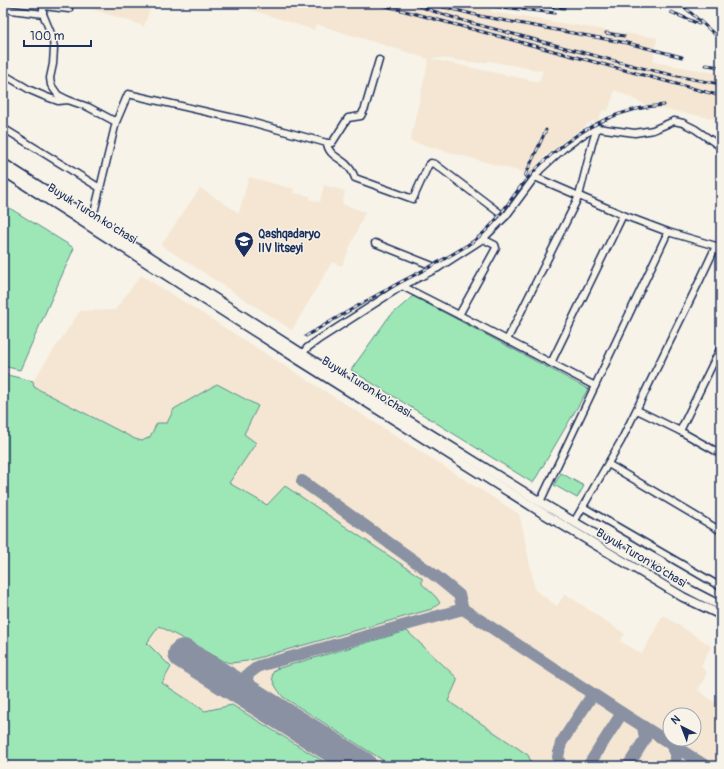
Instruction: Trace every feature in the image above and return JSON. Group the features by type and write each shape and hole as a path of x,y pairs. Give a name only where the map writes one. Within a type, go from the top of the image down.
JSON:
{"main road":[{"name":"Buyuk Turon ko'chasi","path":"3,163 541,512 683,597 721,615"},
{"name":"Buyuk Turon ko'chasi","path":"3,171 301,357 540,502 688,589 721,606"}],"street":[{"path":"69,9 42,5 43,14 52,36 54,48 50,78 51,85 58,95 88,107 116,122"},
{"path":"3,8 43,14"},
{"path":"90,219 95,209 116,122 128,94 247,121 332,144 348,118 361,116 365,108 379,60"},
{"path":"3,74 30,90 44,96 58,101 68,100"},
{"path":"301,357 311,345 402,286 438,268 483,239 506,216 540,170 564,148 584,134 597,128 635,133 653,130 674,120 695,129 721,147"},
{"path":"3,128 100,188"},
{"path":"507,340 579,196 597,128"},
{"path":"327,143 327,148 352,170 355,178 413,199 428,166 431,163 435,164 501,214 506,216"},
{"path":"535,177 668,232 718,246 637,410 574,522"},
{"path":"551,363 624,215"},
{"path":"540,502 668,232"},
{"path":"459,315 496,248 495,245 483,239"},
{"path":"375,243 438,268"},
{"path":"402,286 595,386"},
{"path":"680,431 721,347"},
{"path":"637,410 680,431 721,454"},
{"path":"608,464 721,531"},
{"path":"583,507 721,587"}],"shaded area":[{"path":"87,3 152,3 144,26 86,7"},
{"path":"230,3 492,3 491,12 657,38 653,62 721,74 721,120 648,106 615,90 608,111 603,110 597,122 593,121 588,124 546,155 529,173 514,170 410,141 429,59 316,24 314,30","holes":["441,58 480,63 490,61 543,71 539,82 431,59"]},
{"name":"Qashqadaryo IIV litseyi","path":"249,177 294,189 293,193 310,196 310,200 320,202 324,185 345,191 342,204 365,212 342,266 332,262 292,330 161,245 200,188 239,213"},
{"path":"141,275 519,514 535,590 557,606 565,594 625,634 620,641 642,654 663,615 711,646 701,666 707,673 698,690 721,707 721,766 3,766 3,374 33,381 80,311 115,310"}],"green space":[{"path":"3,204 74,248 20,370 3,366"},
{"path":"413,296 588,389 533,483 351,370 388,318"},
{"path":"3,374 33,381 34,387 135,439 142,441 150,437 157,423 167,423 174,409 217,384 258,406 244,434 256,443 229,483 267,505 285,486 422,578 422,584 436,597 440,603 432,609 247,661 231,663 224,661 159,626 147,643 171,667 162,683 205,711 232,705 331,766 3,766"},
{"path":"561,473 584,486 577,498 554,485"},
{"path":"407,631 457,678 448,701 528,755 533,766 392,766 283,697 274,683 272,675 276,669"}],"taxiway":[{"path":"302,481 437,577 459,595 463,609 706,766"},
{"path":"254,699 248,688 247,675 259,666 463,609"},
{"path":"561,766 558,757 561,743 593,694"},
{"path":"588,766 622,713"},
{"path":"628,766 645,739 643,726"},
{"path":"673,747 676,757 673,766"}],"runway":[{"path":"183,654 362,766"}],"railway":[{"path":"375,3 721,96"},
{"path":"412,3 460,20 609,60 676,76 721,84"},
{"path":"428,3 480,16 627,43 682,57"},
{"path":"464,3 555,13"},
{"path":"519,3 564,8"},
{"path":"680,3 721,40"},
{"path":"671,12 699,24"},
{"path":"606,33 624,36"},
{"path":"706,65 721,67"},
{"path":"306,336 367,300 443,260 475,240 490,227 535,169 577,135 618,114 664,105"},
{"path":"525,176 546,130"}],"place":[{"name":"Qashqadaryo IIV litseyi","path":"244,258"}]}
